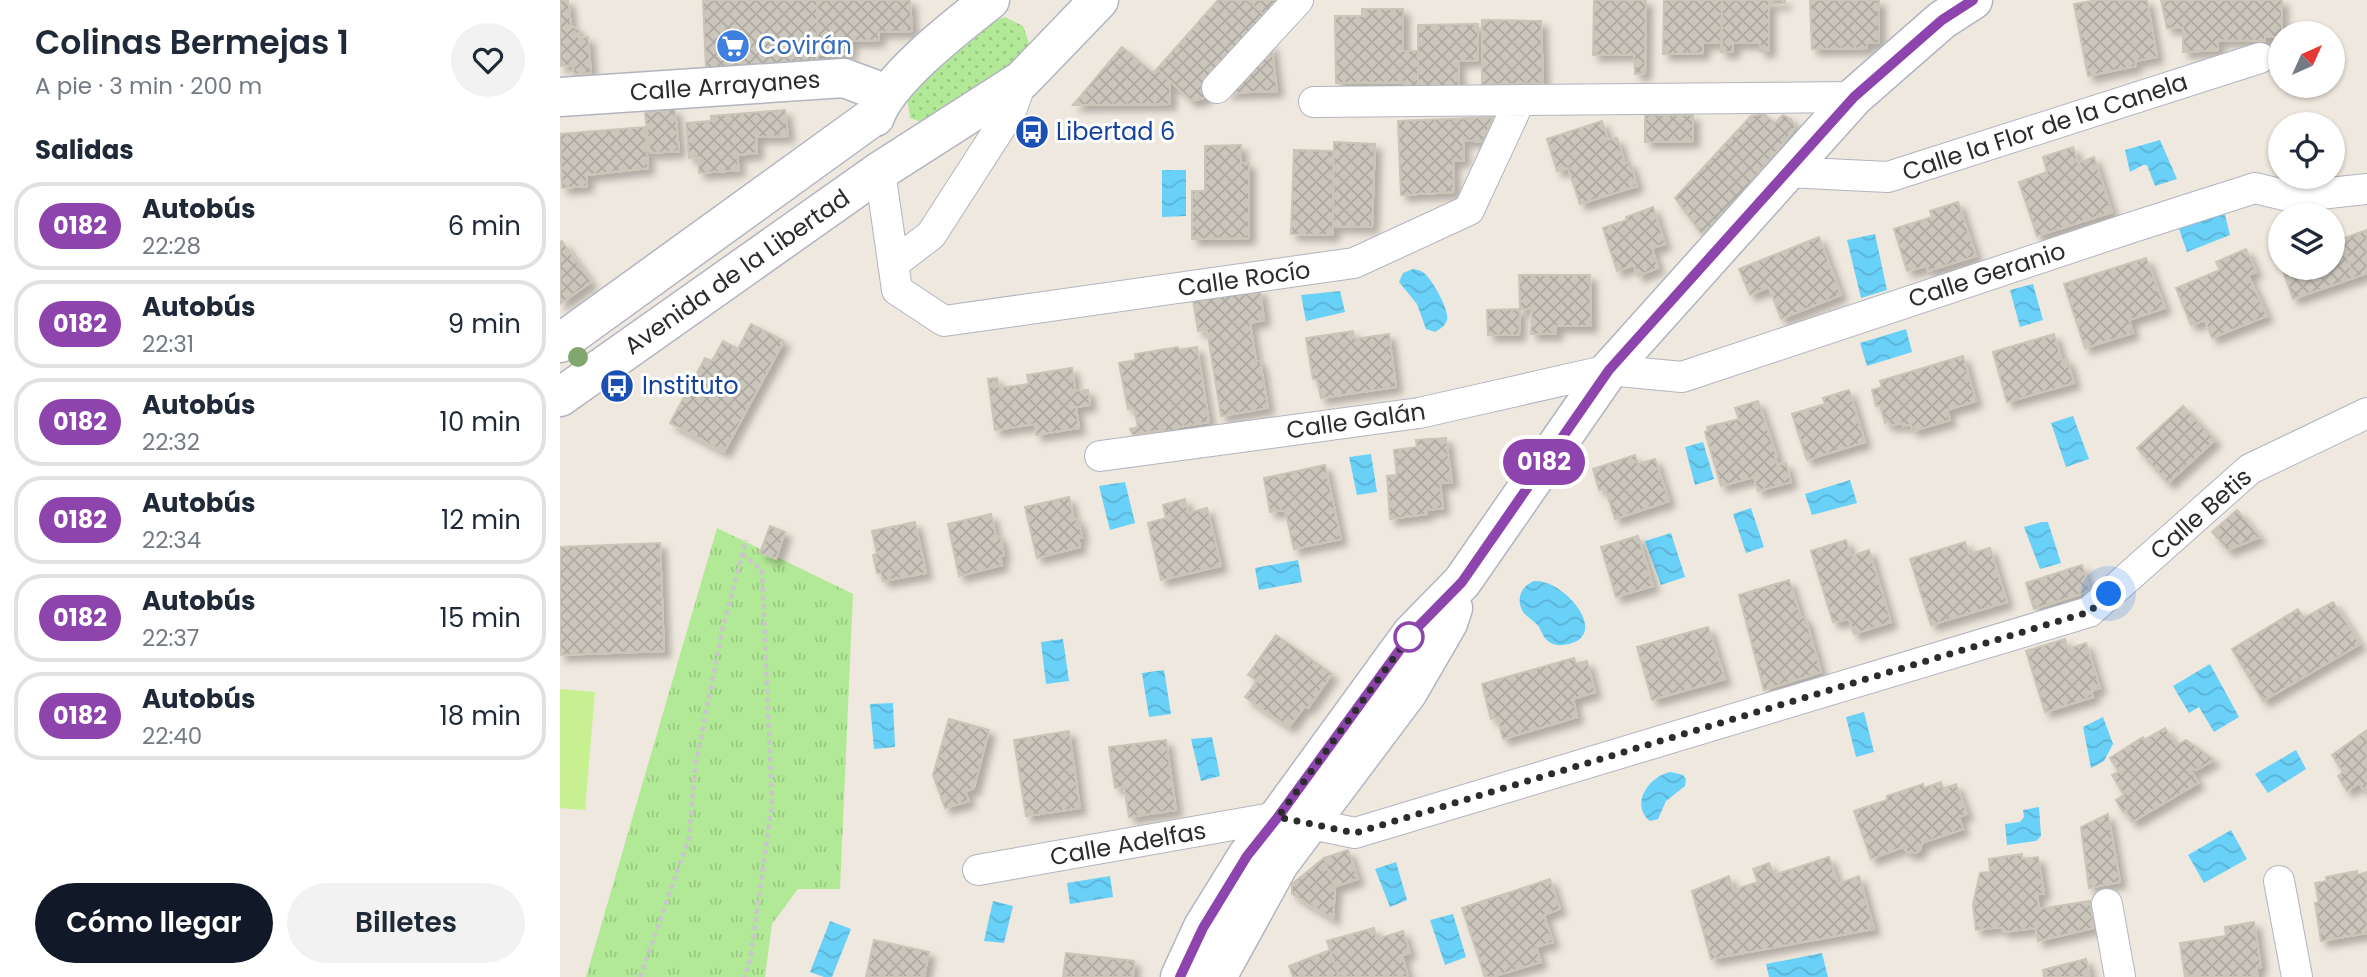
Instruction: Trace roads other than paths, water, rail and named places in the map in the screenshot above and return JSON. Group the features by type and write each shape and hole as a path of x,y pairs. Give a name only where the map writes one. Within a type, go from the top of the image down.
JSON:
{"street":[{"name":"Avenida de la Libertad","path":"560,343 881,105 945,35 990,0"},
{"name":"Avenida de la Libertad","path":"560,397 880,171 1022,80 1099,0"},
{"path":"1217,88 1298,0"},
{"path":"1180,977 1203,928 1241,866 1295,820 1408,692 1448,623 1462,582 1609,370 1854,97 1942,20 1973,0"},
{"name":"Calle la Flor de la Canela","path":"1786,172 1888,177 2260,58"},
{"name":"Calle Arrayanes","path":"560,97 844,78 881,105"},
{"path":"895,277 931,235 1011,111 1022,80"},
{"path":"1314,102 1854,97"},
{"name":"Calle Rocío","path":"895,277 944,321 1354,263 1469,210 1520,100"},
{"name":"Avenida de la Libertad","path":"881,105 880,171 895,277"},
{"name":"Calle Geranio","path":"1609,370 1682,377 2255,188 2292,197 2367,189"},
{"name":"Calle Galán","path":"1100,456 1419,413 1609,370"},
{"name":"Calle Betis","path":"1295,820 1355,833 2089,612 2249,469 2367,413"},
{"path":"1217,977 1279,864 1295,820"},
{"name":"Calle Adelfas","path":"978,870 1295,820"},
{"path":"2279,881 2297,977"},
{"path":"2107,904 2120,977"}],"water":[{"path":"2160,140 2177,179 2155,186 2147,165 2130,172 2125,150"},
{"path":"1162,170 1186,170 1186,216 1162,217"},
{"path":"2224,211 2230,235 2187,252 2179,229"},
{"path":"1875,234 1887,290 1861,298 1847,240"},
{"path":"1413,269 1427,276 1446,310 1446,322 1435,332 1426,329 1417,304 1399,282 1403,273"},
{"path":"2033,284 2043,320 2020,327 2010,290"},
{"path":"1340,291 1345,312 1306,321 1301,295"},
{"path":"1906,329 1912,352 1867,366 1860,343"},
{"path":"2073,416 2089,459 2066,467 2051,423"},
{"path":"1703,442 1714,479 1695,485 1685,447"},
{"path":"1371,454 1377,492 1357,495 1349,457"},
{"path":"1850,480 1857,503 1812,515 1805,494"},
{"path":"1125,482 1135,523 1110,530 1099,486"},
{"path":"1751,508 1764,547 1746,553 1733,514"},
{"path":"2048,522 2061,563 2040,569 2024,527"},
{"path":"1671,533 1685,577 1661,585 1645,541"},
{"path":"1298,560 1302,582 1259,590 1255,568"},
{"path":"1534,581 1558,589 1578,608 1584,619 1585,630 1580,638 1569,644 1553,644 1523,612 1521,594 1525,587"},
{"path":"1063,639 1069,681 1046,684 1041,642"},
{"path":"2210,664 2239,717 2214,732 2199,707 2189,713 2173,686"},
{"path":"1164,670 1171,714 1149,717 1142,673"},
{"path":"893,703 895,747 874,749 870,704"},
{"path":"1864,712 1874,752 1856,757 1846,717"},
{"path":"2103,717 2113,744 2104,761 2091,768 2083,727"},
{"path":"1212,737 1220,776 1201,781 1191,739"},
{"path":"2296,750 2306,769 2268,793 2255,774"},
{"path":"1671,772 1683,775 1686,779 1685,786 1666,801 1658,819 1650,821 1641,807 1645,791 1656,779"},
{"path":"2039,807 2041,836 2036,841 2007,845 2005,824 2020,822 2024,817 2023,810"},
{"path":"2231,830 2247,859 2204,883 2188,855"},
{"path":"1396,862 1407,900 1390,907 1375,869"},
{"path":"1110,876 1113,897 1070,904 1067,883"},
{"path":"993,901 1013,906 1004,943 984,941"},
{"path":"1453,914 1466,957 1445,965 1430,920"},
{"path":"830,921 851,929 832,977 824,977 810,972"},
{"path":"1822,953 1828,977 1769,977 1766,964"}],"place":[{"name":"Covirán","path":"733,46"},
{"name":"Libertad 6","path":"1032,132"},
{"name":"Instituto","path":"617,386"}]}
